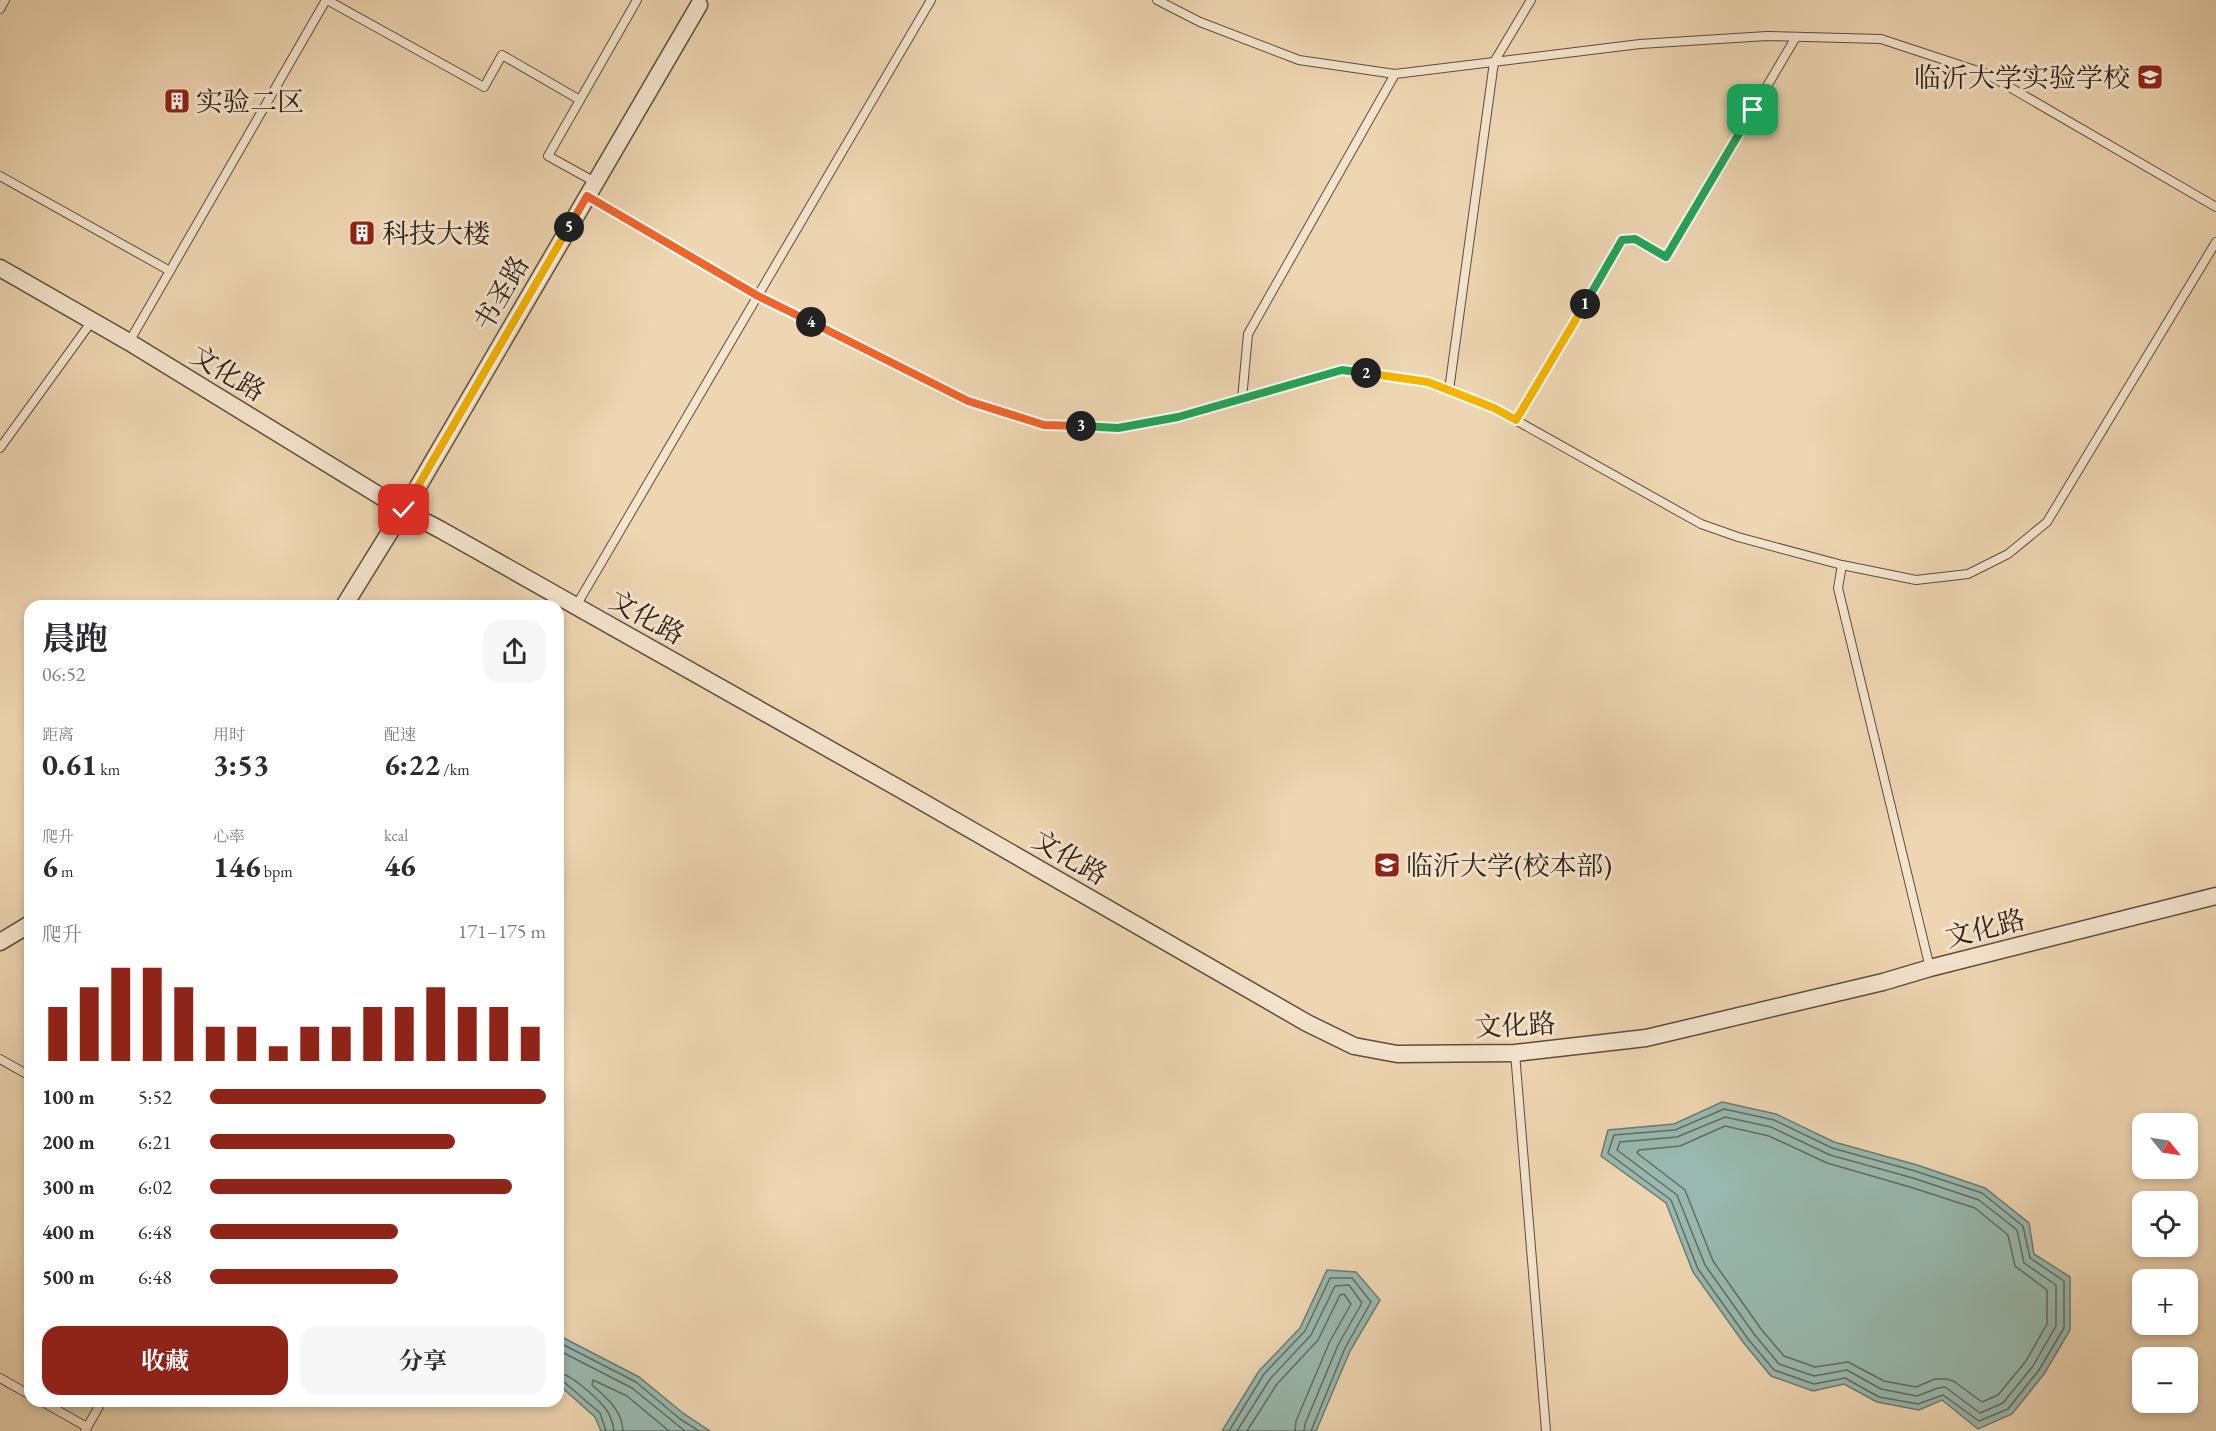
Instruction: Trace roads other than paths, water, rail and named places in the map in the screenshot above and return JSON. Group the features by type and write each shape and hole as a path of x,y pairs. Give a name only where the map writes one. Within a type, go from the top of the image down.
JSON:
{"street":[{"name":"书圣路","path":"348,600 404,510 699,5"},
{"name":"文化路","path":"0,268 129,342 404,510 1307,1023 1354,1046 1397,1054 1515,1053 1646,1038 1883,982 1930,968 2216,896"},
{"path":"0,942 24,928"}],"lane":[{"path":"0,9 5,0"},
{"path":"129,342 327,0 484,87 502,55 580,100"},
{"path":"637,0 548,156 591,189 758,296 968,401 1044,425 1118,428 1178,417 1342,370 1428,382 1494,408 1701,524 1738,537 1842,565 1916,580 1968,574 2008,554 2047,522 2216,242"},
{"path":"576,606 931,0"},
{"path":"1157,0 1200,22 1299,60 1395,74 1640,44 1767,36 1881,39 1987,74 2216,207"},
{"path":"1449,390 1494,63 1531,0"},
{"path":"1516,420 1622,240 1635,239 1666,257 1796,37"},
{"path":"1242,399 1248,334 1395,74"},
{"path":"0,177 170,272"},
{"path":"0,448 92,321"},
{"path":"1842,565 1838,588 1930,968"},
{"path":"1515,1053 1546,1431"},
{"path":"0,1059 24,1073"},
{"path":"0,1378 24,1392"},
{"path":"51,1407 86,1429 99,1407"}],"water":[{"path":"1722,1102 1776,1114 1834,1142 1917,1165 1985,1188 2029,1223 2034,1254 2070,1277 2070,1330 2044,1374 2012,1414 1978,1429 1942,1400 1919,1410 1877,1402 1844,1384 1813,1391 1771,1376 1743,1342 1693,1272 1666,1203 1601,1156 1608,1130 1674,1124"},
{"path":"1327,1270 1356,1272 1380,1300 1350,1351 1316,1431 1222,1431 1259,1371 1300,1328"},
{"path":"564,1338 639,1377 684,1414 710,1431 601,1431 595,1417 564,1389"}],"place":[{"name":"临沂大学实验学校","path":"2150,77"},
{"name":"实验二区","path":"177,101"},
{"name":"科技大楼","path":"362,233"},
{"name":"临沂大学(校本部)","path":"1387,865"}]}
